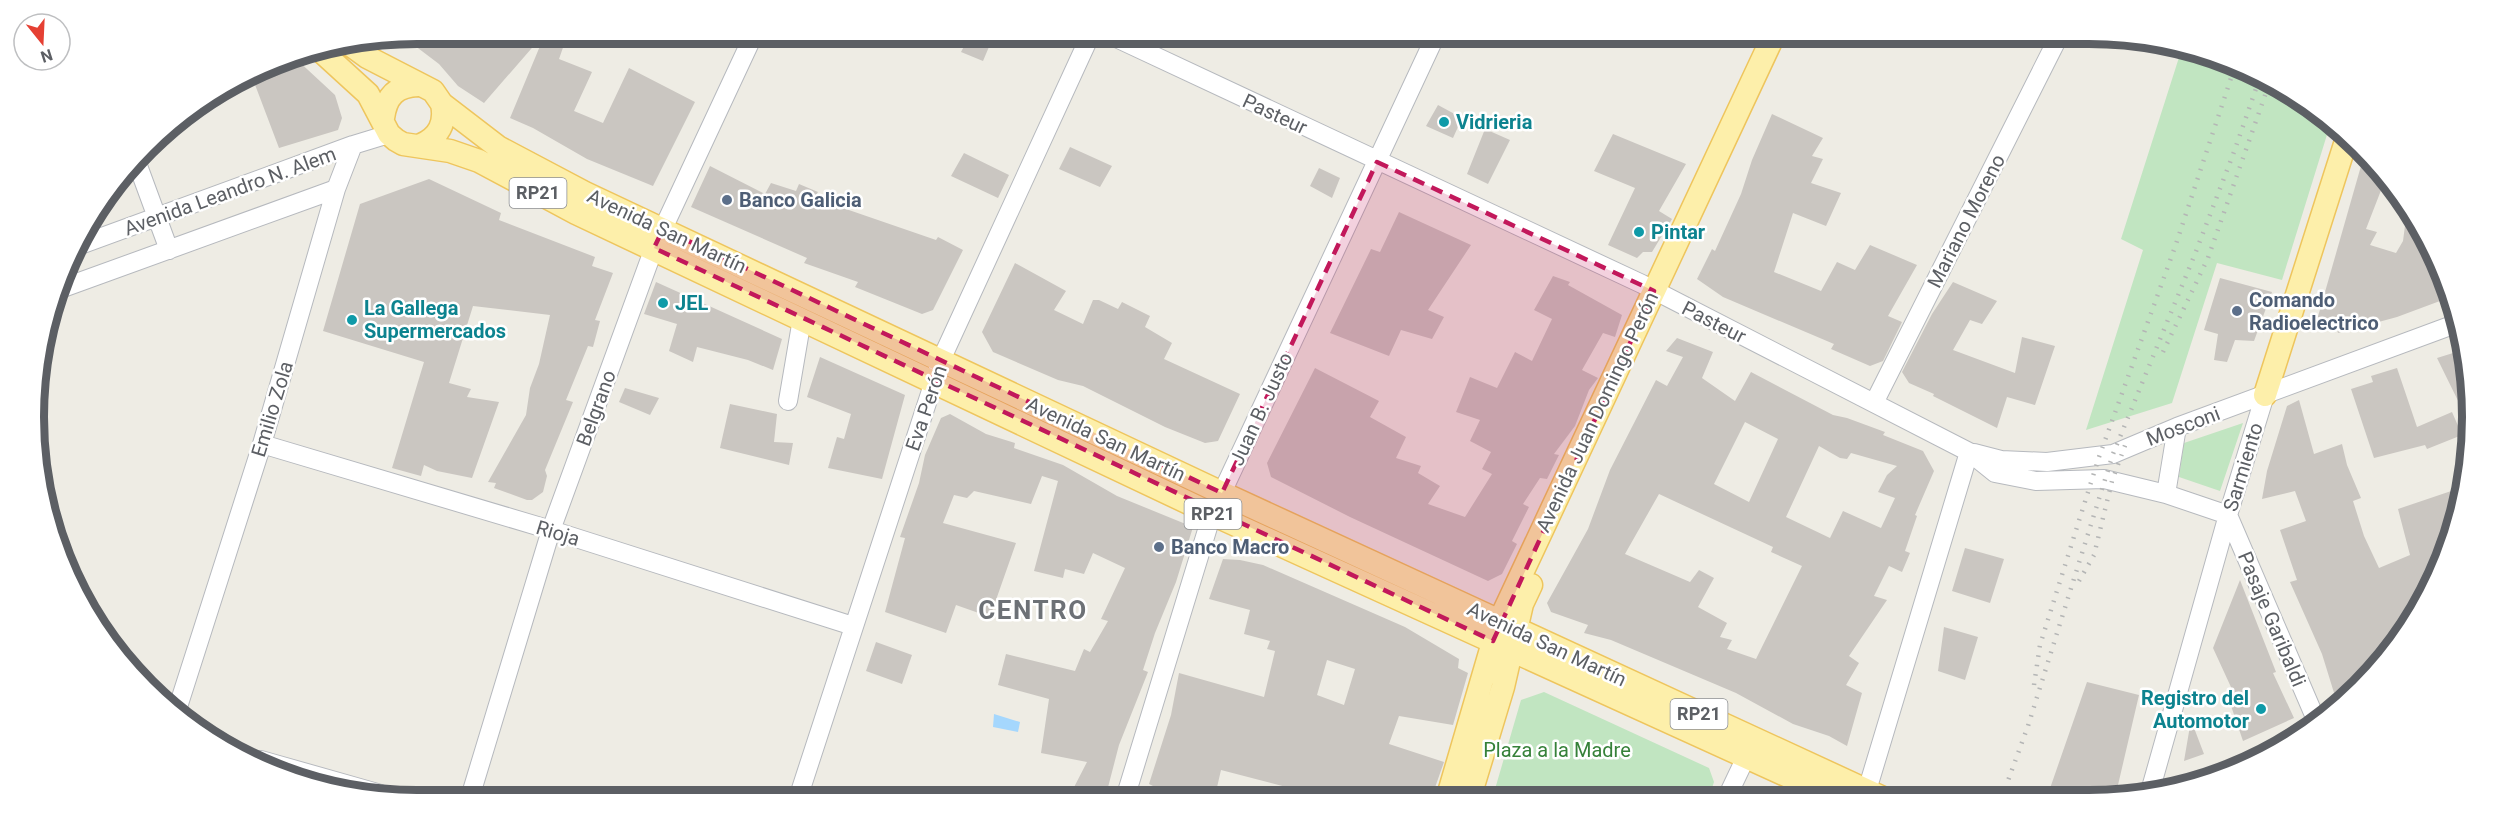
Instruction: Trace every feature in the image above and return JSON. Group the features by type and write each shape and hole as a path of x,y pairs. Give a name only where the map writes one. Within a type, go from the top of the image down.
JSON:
{"main road":[{"name":"Avenida Juan Domingo Perón","path":"1450,790 1505,636 1660,294 1770,44"},
{"name":"Avenida Juan Domingo Perón","path":"1660,294 1785,44"},
{"name":"Avenida San Martín","path":"356,49 418,85 433,91 442,104 498,147 585,193 802,319 938,371"},
{"path":"325,55 368,94 386,126"},
{"path":"386,126 385,105 392,93 404,86 418,85"},
{"path":"421,145 429,141 441,129 444,121 442,104"},
{"name":"Avenida San Martín","path":"386,126 403,144 450,151 479,161 576,213 659,238 1217,504 1505,636 1859,790"},
{"name":"Sarmiento","path":"2265,395 2345,145"},
{"name":"Avenida San Martín","path":"1505,636 1746,757 1818,790"},
{"name":"Avenida Juan Domingo Perón","path":"1471,790 1505,636"}],"street":[{"name":"Belgrano","path":"472,790 551,530 659,238 748,44"},
{"name":"Eva Perón","path":"801,790 938,371 1086,44"},
{"name":"Pasteur","path":"1129,44 1660,294 1969,452 1995,473 2036,481 2104,479 2166,494 2228,515"},
{"name":"Juan B. Justo","path":"1128,790 1217,504 1432,44"},
{"name":"Mariano Moreno","path":"1875,403 2055,44"},
{"path":"353,145 386,126"},
{"name":"Emilio Zola","path":"179,704 262,444 336,189 353,145"},
{"name":"Avenida Leandro N. Alem","path":"87,243 353,145"},
{"path":"139,168 169,249"},
{"name":"Avenida Leandro N. Alem","path":"67,286 336,189"},
{"path":"788,401 802,319"},
{"name":"Mosconi","path":"1969,452 2001,460 2047,462 2113,454 2177,427 2451,326"},
{"name":"Sarmiento","path":"2152,785 2228,515 2265,395"},
{"path":"2166,494 2177,427"},
{"name":"Rioja","path":"262,444 551,530 853,626"},
{"path":"1872,790 1969,452"},
{"name":"Pasaje Garibaldi","path":"2228,515 2314,715"},
{"path":"1730,790 1746,757"},
{"path":"290,768 337,782"}],"highlighted area":[{"path":"1377,162 1654,291 1493,641 654,248 663,229 1222,493"}],"green space":[{"path":"2180,55 2209,63 2254,82 2297,106 2328,131 2282,280 2217,263 2172,403 2086,430 2143,250 2121,239"},
{"path":"2243,423 2220,491 2179,477 2184,443"},
{"name":"Plaza a la Madre","path":"1544,692 1709,768 1714,782 1711,790 1495,790 1521,700"}],"water":[{"path":"994,714 1020,722 1018,732 993,727"}],"building":[{"path":"413,44 535,44 484,103 458,86 439,64"},
{"path":"541,44 564,44 559,59 592,72 574,111 603,123 629,68 695,102 653,186 587,159 533,128 510,118"},
{"path":"965,44 990,44 983,61 961,52"},
{"path":"300,62 335,95 342,118 338,130 279,148 254,81"},
{"name":"Vidrieria","path":"1438,105 1462,118 1453,138 1426,126"},
{"path":"1772,114 1823,138 1812,156 1823,159 1811,183 1841,193 1826,226 1793,213 1774,272 1821,291 1837,262 1855,270 1870,245 1917,265 1888,316 1902,322 1883,361 1870,366 1831,349 1834,344 1723,297 1697,279 1712,249 1715,251 1741,194 1752,160"},
{"path":"1485,129 1510,140 1488,184 1467,174"},
{"path":"1613,134 1686,164 1659,211 1672,219 1652,252 1643,252 1637,258 1608,245 1635,188 1594,171"},
{"path":"1070,147 1112,166 1100,187 1059,169"},
{"path":"964,153 1009,175 998,198 951,176"},
{"path":"2362,163 2382,187 2366,229 2377,232 2370,245 2396,253 2403,241 2406,219 2424,252 2444,300 2397,317 2338,333 2334,317 2317,320"},
{"path":"710,166 765,194 771,183 796,191 799,184 818,192 814,198 936,240 938,237 963,250 933,310 922,314 855,287 858,282 804,263 807,258 691,207"},
{"path":"1319,168 1340,178 1332,198 1310,186"},
{"path":"429,179 501,213 499,220 595,257 592,266 613,273 595,320 600,321 593,347 588,346 566,400 573,402 545,470 547,476 543,492 532,500 494,488 496,483 488,482 526,415 530,388 539,364 550,315 473,306 449,383 471,389 467,397 499,402 472,478 437,471 424,465 421,476 392,468 424,362 323,331 360,204"},
{"path":"1399,212 1471,245 1428,310 1444,317 1432,339 1401,330 1389,356 1330,333 1371,249 1380,252"},
{"path":"1015,263 1066,291 1054,310 1083,324 1093,300 1099,300 1118,309 1122,302 1150,316 1145,327 1172,343 1164,359 1240,394 1218,441 1205,443 1165,427 1083,386 1058,380 993,352 982,332"},
{"path":"1553,276 1570,282 1568,285 1622,315 1615,337 1603,333 1582,370 1598,378 1589,390 1575,426 1554,454 1559,455 1547,479 1540,478 1523,504 1529,507 1512,541 1517,544 1502,574 1488,581 1350,517 1271,477 1267,463 1315,368 1379,401 1370,417 1406,437 1396,458 1421,466 1418,473 1440,486 1428,504 1465,517 1492,474 1482,469 1491,452 1470,441 1480,420 1456,412 1470,377 1497,388 1515,352 1532,361 1552,319 1534,310"},
{"name":"Comando Radioelectrico","path":"2220,278 2272,292 2254,341 2235,340 2227,362 2214,360 2218,334 2204,330"},
{"path":"656,282 782,339 773,370 748,360 697,347 693,362 669,351 677,324 644,314"},
{"path":"1953,282 1997,301 1982,324 1970,320 1953,350 2015,373 2022,337 2055,346 2035,405 2007,397 1997,428 1909,383 1902,372 1932,314"},
{"path":"1677,338 1713,352 1702,378 1735,401 1751,372 1833,415 1885,432 1883,435 1923,451 1934,471 1915,515 1917,516 1905,551 1910,553 1902,572 1889,566 1874,596 1887,600 1849,656 1859,663 1846,685 1862,693 1847,746 1829,736 1793,724 1736,693 1611,640 1584,633 1588,625 1551,612 1547,603 1588,529 1610,470 1656,380 1667,386 1683,357 1666,351","holes":["1745,422 1778,439 1749,502 1714,484","1819,446 1840,458 1847,459 1851,453 1897,466 1887,475 1878,492 1895,498 1881,528 1843,511 1830,538 1786,517","1659,494 1773,547 1771,552 1802,566 1756,659 1727,649 1732,640 1720,637 1727,623 1698,607 1714,578 1699,570 1690,582 1625,554"]},
{"path":"2456,352 2462,409 2437,358"},
{"path":"820,357 905,395 882,479 828,468 837,437 844,439 851,414 807,397"},
{"path":"2397,368 2417,427 2452,412 2462,435 2427,449 2425,445 2374,458 2351,389 2373,382 2371,376"},
{"path":"625,388 659,398 650,415 619,402"},
{"path":"2299,400 2314,454 2342,444 2347,465 2361,498 2353,501 2364,536 2379,568 2410,555 2398,509 2455,490 2450,514 2434,560 2400,625 2370,663 2336,697 2322,654 2290,582 2297,580 2280,530 2306,521 2295,491 2262,499 2267,471 2287,406"},
{"path":"730,404 777,414 774,442 793,443 789,465 720,448"},
{"path":"950,414 986,434 1015,443 1014,448 1063,465 1117,496 1193,527 1176,582 1155,633 1143,670 1148,672 1119,745 1107,790 1073,790 1087,762 1041,753 1049,699 998,685 1006,654 1075,671 1084,649 1090,652 1108,621 1101,619 1125,568 1093,553 1084,574 1065,569 1063,578 1034,571 1058,481 1042,476 1031,504 974,491 967,498 954,495 943,523 1016,543 990,617 956,605 946,633 885,612 905,538 900,537 919,483 925,455 941,418"},
{"path":"1965,548 2004,559 1990,603 1952,591"},
{"path":"1223,559 1263,565 1405,627 1459,659 1458,668 1468,673 1453,725 1399,716 1389,744 1444,762 1434,790 1290,790 1290,788 1221,770 1216,790 1152,790 1153,786 1149,784 1171,715 1179,673 1264,697 1275,651 1267,649 1270,641 1244,634 1250,610 1209,599","holes":["1327,660 1355,669 1344,705 1317,695"]},
{"path":"2240,580 2276,672 2273,673 2294,718 2243,741 2229,700 2236,698 2213,648"},
{"path":"1944,627 1978,637 1965,680 1938,671"},
{"path":"876,642 912,655 902,684 866,671"},
{"path":"2087,682 2139,695 2118,785 2101,790 2049,790"},
{"path":"2191,720 2204,754 2184,761"}],"railway":[{"path":"2034,685 2040,645 2099,457 2175,247 2233,72"},
{"path":"2005,790 2028,726 2113,454 2195,254 2258,84"},
{"path":"2163,352 2208,258 2267,89"},
{"path":"2079,581 2094,555 2112,481 2127,440"}],"place":[{"name":"Vidrieria","path":"1444,122"},
{"name":"Banco Galicia","path":"727,200"},
{"name":"Pintar","path":"1639,232"},
{"name":"JEL","path":"663,303"},
{"name":"Comando Radioelectrico","path":"2237,311"},
{"name":"La Gallega Supermercados","path":"352,320"},
{"name":"Banco Macro","path":"1159,547"},
{"name":"Registro del Automotor","path":"2261,709"}],"district":[{"name":"CENTRO","path":"1033,610"}]}
